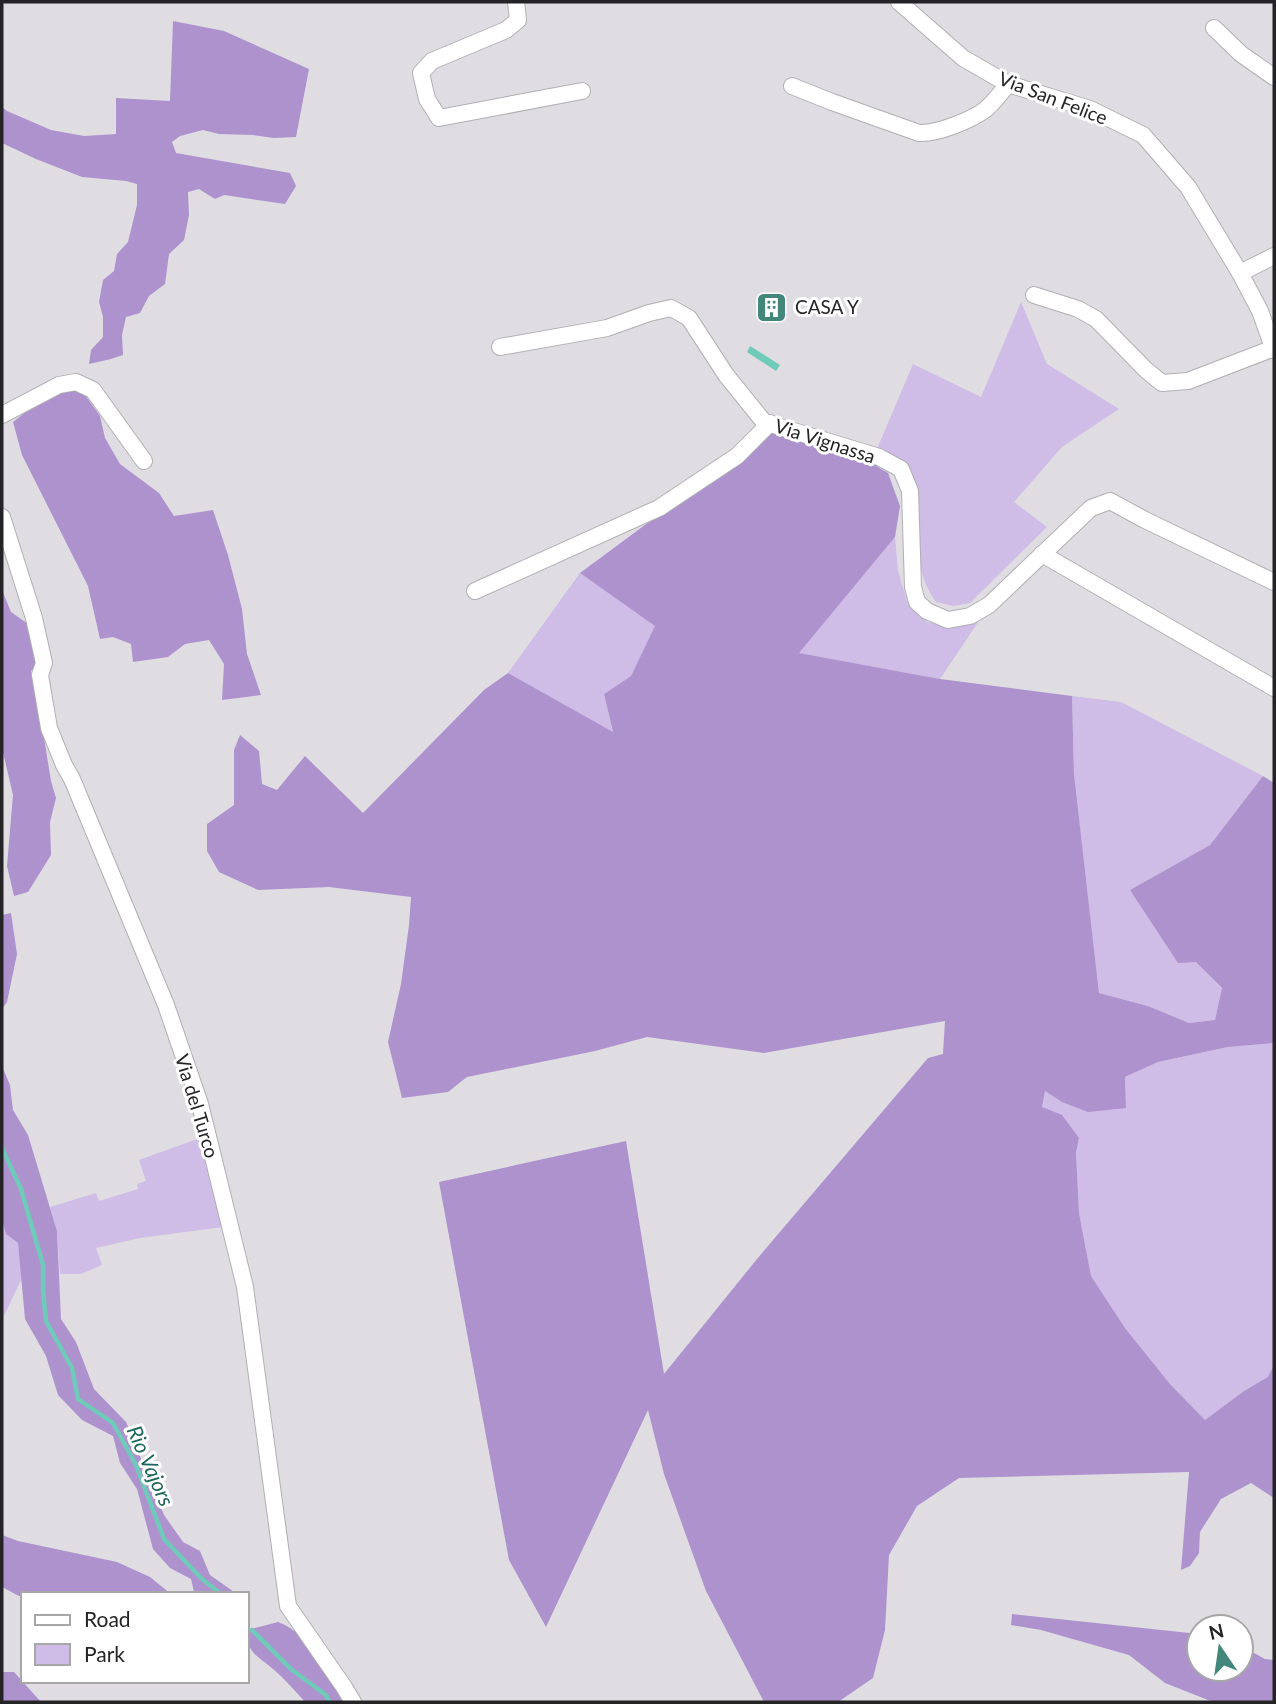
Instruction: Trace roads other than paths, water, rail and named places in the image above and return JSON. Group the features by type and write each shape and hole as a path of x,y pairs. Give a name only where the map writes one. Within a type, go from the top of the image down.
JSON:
{"street":[{"path":"516,2 518,20 506,30 432,61 421,73 427,99 439,118 582,91"},
{"name":"Via San Felice","path":"899,2 963,58 1008,84 1090,108 1143,135 1188,187 1240,273 1260,311 1274,349"},
{"path":"1214,28 1241,54 1274,77"},
{"path":"792,86 927,134 980,113 1008,84"},
{"path":"1240,273 1274,256"},
{"path":"1034,295 1078,309 1096,319 1162,383 1188,382 1274,349"},
{"name":"Via Vignassa","path":"500,348 607,328 671,308 689,318 726,375 764,422 879,457 901,469 910,491 913,587 917,601 927,611 948,620 970,616 989,605 1091,508 1110,501 1274,582"},
{"path":"2,415 59,386 76,382 93,390 144,461"},
{"path":"475,591 659,508 737,456 770,423"},
{"name":"Via del Turco","path":"2,517 34,618 44,663 40,675 49,728 166,1005 200,1104 245,1287 288,1606 353,1702"},
{"path":"1042,554 1274,688"}],"waterway":[{"name":"Rio Vajors","path":"2,1148 21,1189 43,1265 46,1321 72,1368 78,1399 113,1423 136,1465 164,1539 202,1579 218,1592"},
{"name":"Rio Vajors","path":"252,1630 292,1670 326,1695 329,1702"}],"place":[{"name":"CASA Y","path":"772,307"}]}
